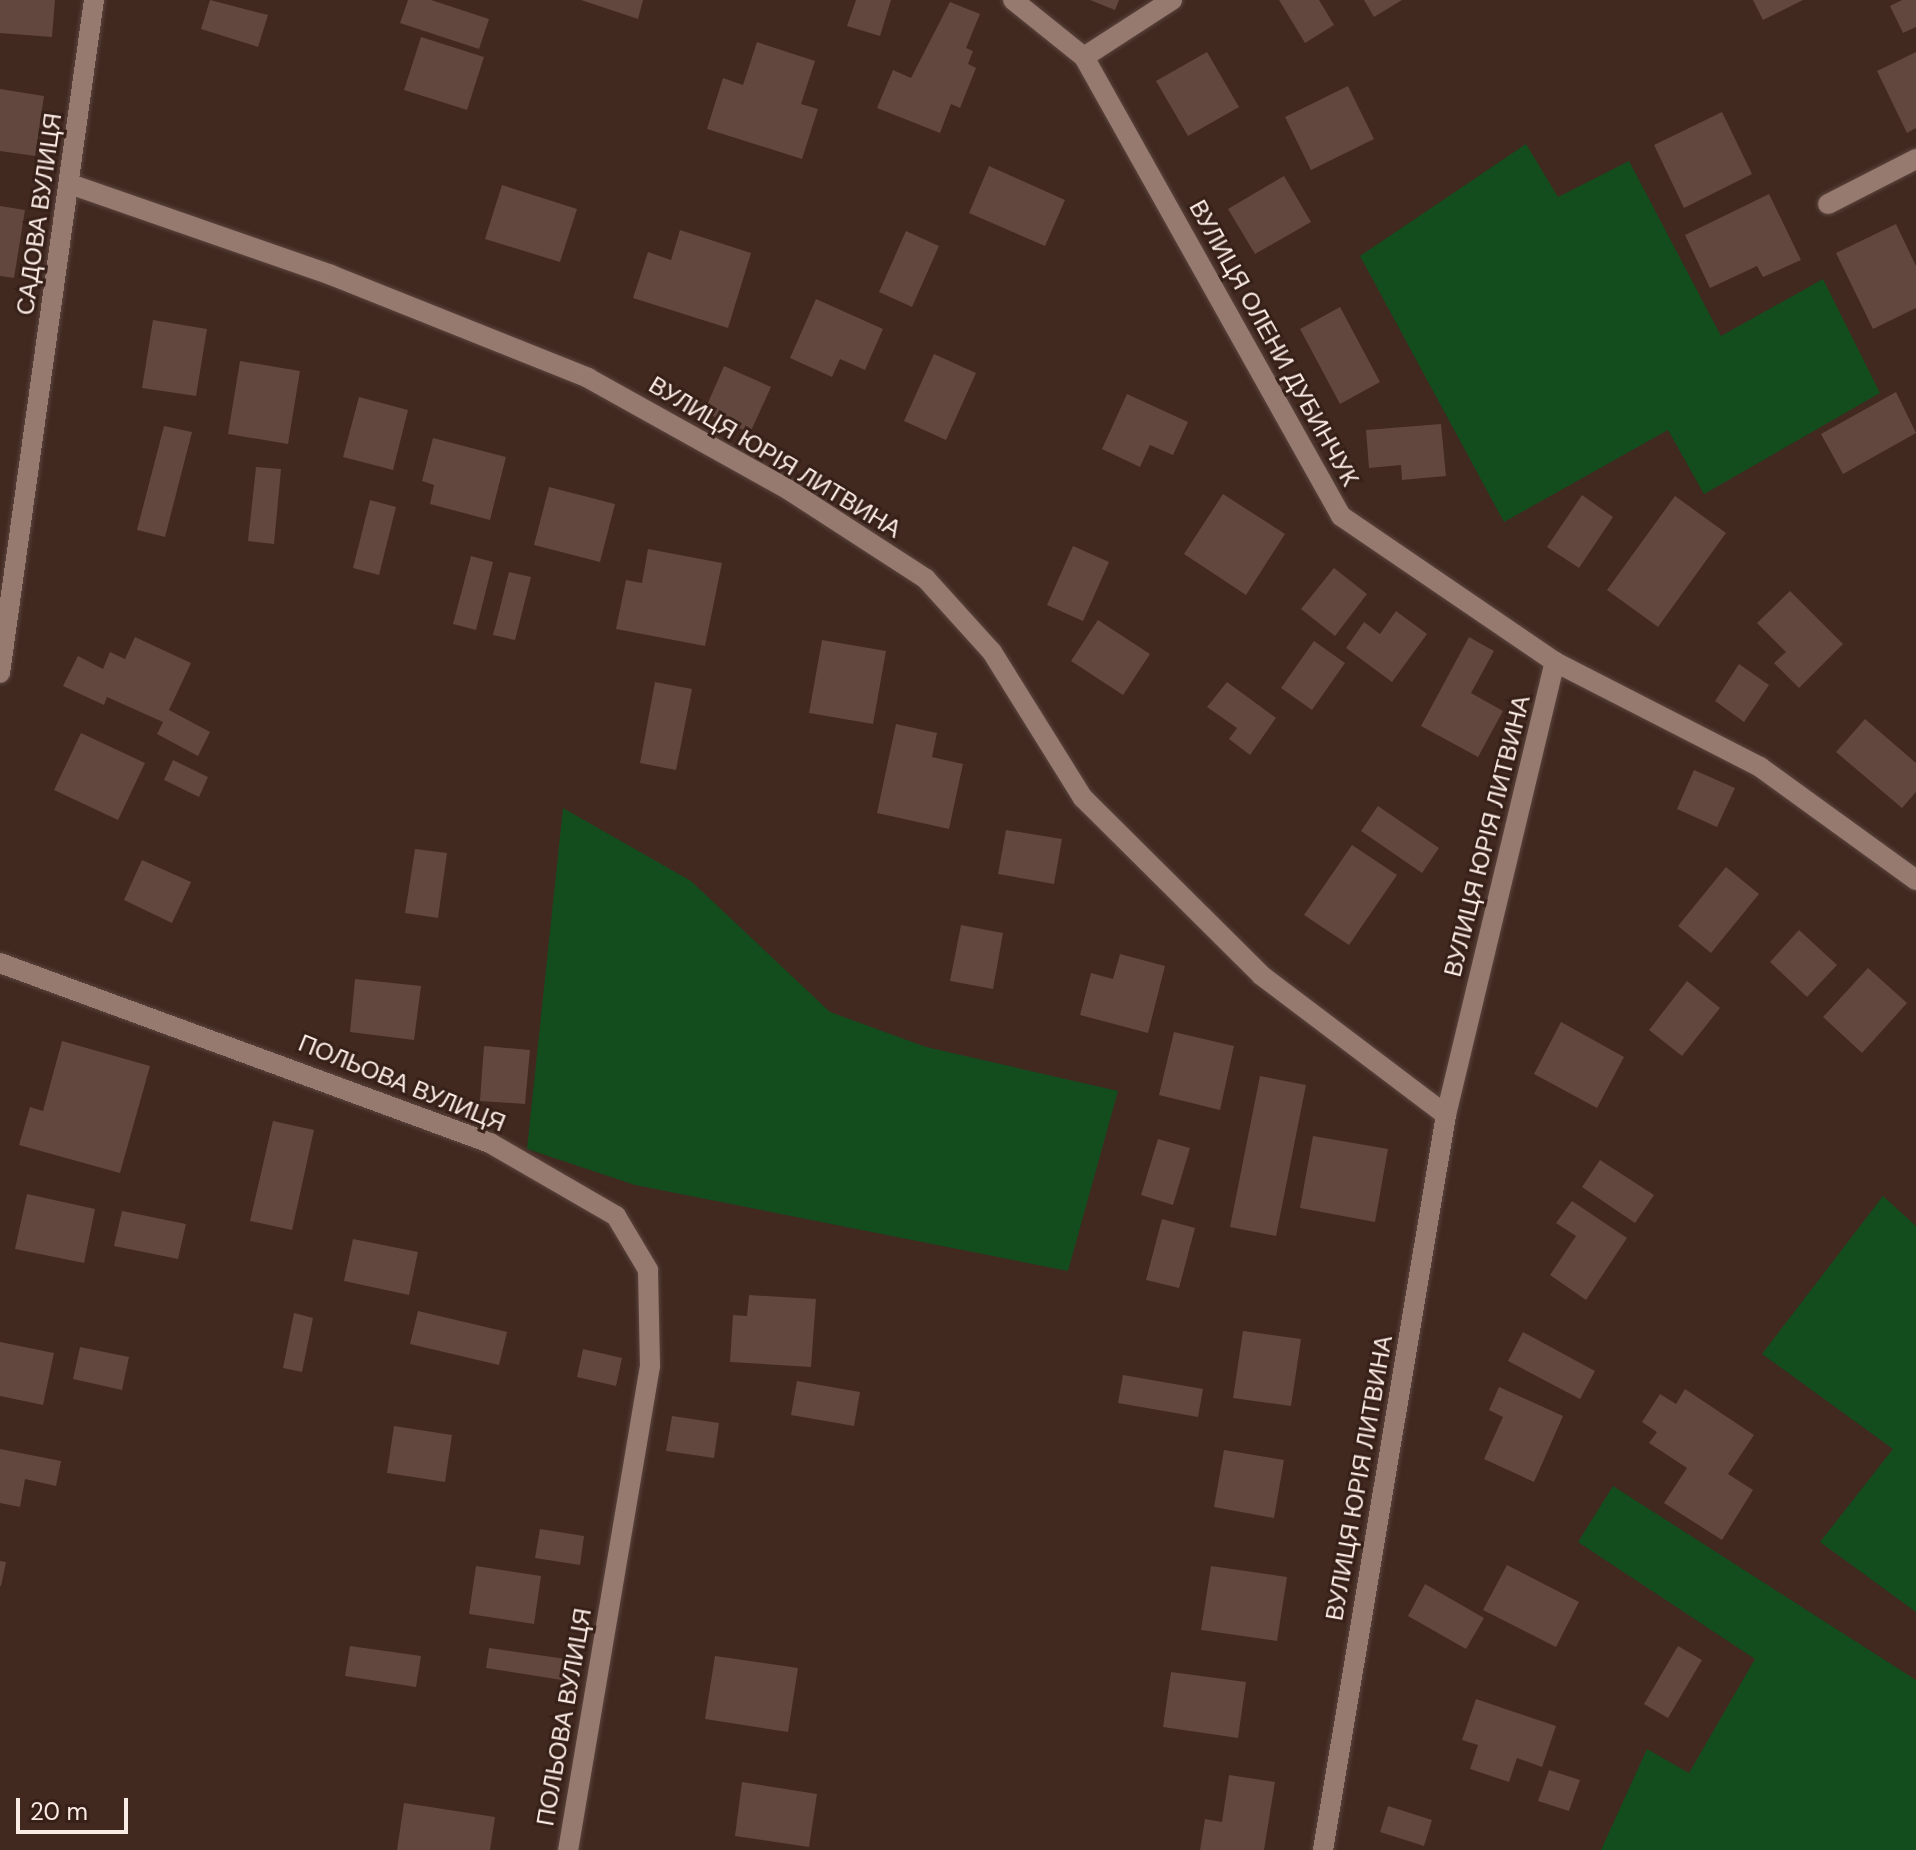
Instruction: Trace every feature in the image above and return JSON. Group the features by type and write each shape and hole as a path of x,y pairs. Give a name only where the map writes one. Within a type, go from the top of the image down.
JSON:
{"street":[{"name":"САДОВА ВУЛИЦЯ","path":"0,673 94,0"},
{"name":"ВУЛИЦЯ ОЛЕНИ ДУБИНЧУК","path":"1013,0 1084,57 1341,516 1555,662 1760,767 1913,870"},
{"path":"1084,57 1172,0"},
{"path":"1828,204 1916,159"},
{"name":"ВУЛИЦЯ ЮРІЯ ЛИТВИНА","path":"70,184 331,275 588,378 789,490 926,579 992,652 1083,798 1261,975 1446,1115"},
{"name":"ВУЛИЦЯ ЮРІЯ ЛИТВИНА","path":"1323,1850 1446,1115 1555,662"},
{"name":"ПОЛЬОВА ВУЛИЦЯ","path":"0,963 490,1143 616,1216 648,1270 650,1366 568,1850"}],"green space":[{"path":"1526,144 1558,197 1629,161 1721,336 1823,279 1880,393 1704,494 1668,430 1504,522 1360,256"},
{"path":"563,808 691,881 830,1012 926,1047 1118,1091 1068,1271 635,1185 527,1149"},
{"path":"1883,1196 1916,1226 1916,1612 1820,1542 1893,1449 1762,1354"},
{"path":"1613,1486 1916,1680 1916,1850 1601,1850 1647,1749 1689,1773 1755,1659 1578,1542"}],"building":[{"path":"0,0 55,0 52,37 0,33"},
{"path":"210,0 268,15 258,47 201,29"},
{"path":"408,0 431,0 489,19 479,49 400,23"},
{"path":"581,0 643,0 638,19"},
{"path":"856,0 891,0 880,36 847,26"},
{"path":"1090,0 1119,0 1115,10"},
{"path":"1279,0 1319,0 1334,25 1305,43"},
{"path":"1364,0 1402,0 1374,17"},
{"path":"1753,0 1803,0 1763,20"},
{"path":"1902,0 1916,0 1916,27 1903,33 1890,6"},
{"path":"950,2 980,14 966,48 973,51 968,64 976,68 960,108 951,104 940,133 877,108 893,70 911,78"},
{"path":"421,37 484,57 467,110 404,90"},
{"path":"757,42 815,61 801,104 818,109 802,159 707,129 723,78 743,85"},
{"path":"1207,52 1239,107 1188,136 1156,81"},
{"path":"1916,52 1916,128 1907,133 1877,71"},
{"path":"1348,86 1374,139 1311,170 1285,117"},
{"path":"0,89 44,96 35,156 0,151"},
{"path":"1722,112 1752,174 1684,208 1654,145"},
{"path":"989,166 1065,200 1045,246 969,213"},
{"path":"1284,176 1311,222 1255,254 1228,209"},
{"path":"502,185 577,209 560,262 485,239"},
{"path":"1769,194 1801,260 1763,277 1757,266 1710,288 1685,235"},
{"path":"0,206 25,210 14,278 0,276"},
{"path":"1896,224 1916,266 1916,308 1873,329 1836,253"},
{"path":"680,230 751,253 728,328 633,298 648,252 671,260"},
{"path":"906,231 939,246 912,307 879,292"},
{"path":"816,299 883,329 865,370 840,359 832,377 790,358"},
{"path":"1340,307 1380,382 1340,404 1300,329"},
{"path":"153,320 207,329 196,396 142,388"},
{"path":"934,354 976,373 946,440 904,421"},
{"path":"240,361 300,371 288,444 228,434"},
{"path":"724,366 771,387 750,433 704,412"},
{"path":"1896,392 1916,433 1843,474 1821,434"},
{"path":"1127,394 1188,422 1173,455 1150,445 1140,467 1102,449"},
{"path":"359,397 408,410 393,470 343,457"},
{"path":"1441,424 1446,476 1402,480 1401,465 1369,468 1366,430"},
{"path":"164,426 192,432 165,537 137,530"},
{"path":"433,438 506,457 490,520 430,504 434,485 422,481"},
{"path":"256,467 281,469 274,544 248,541"},
{"path":"549,487 615,504 600,562 534,545"},
{"path":"1223,494 1285,534 1246,595 1184,554"},
{"path":"1582,495 1613,517 1579,568 1547,547"},
{"path":"1675,496 1726,533 1658,627 1607,590"},
{"path":"370,500 396,507 379,575 353,568"},
{"path":"1073,546 1109,562 1083,621 1047,605"},
{"path":"648,549 722,563 705,646 616,629 626,580 642,583"},
{"path":"471,556 493,562 476,630 453,624"},
{"path":"1334,568 1367,594 1335,636 1301,609"},
{"path":"509,572 531,577 515,640 493,635"},
{"path":"1790,591 1843,644 1799,688 1774,663 1786,652 1757,623"},
{"path":"1396,611 1427,634 1392,682 1346,648 1364,622 1380,634"},
{"path":"1098,620 1150,654 1123,695 1071,661"},
{"path":"135,637 191,663 169,710 210,732 198,756 157,734 163,722 107,697 104,705 63,686 78,656 103,669 110,652 125,659"},
{"path":"1469,637 1494,651 1471,693 1503,711 1478,757 1421,726"},
{"path":"822,640 886,651 873,724 809,713"},
{"path":"1314,641 1345,663 1312,710 1281,688"},
{"path":"1739,664 1769,685 1744,722 1715,701"},
{"path":"655,682 692,689 676,770 640,763"},
{"path":"1227,682 1276,718 1250,755 1229,739 1237,728 1207,707"},
{"path":"1865,719 1916,763 1916,792 1902,808 1836,752"},
{"path":"896,724 937,733 932,757 963,764 949,829 877,813"},
{"path":"81,733 145,763 118,820 54,790"},
{"path":"173,760 208,777 199,797 164,780"},
{"path":"1694,770 1735,788 1717,827 1677,809"},
{"path":"1378,806 1439,848 1422,873 1361,831"},
{"path":"1006,830 1062,839 1054,884 998,874"},
{"path":"1352,845 1397,875 1349,945 1304,915"},
{"path":"415,849 447,853 438,918 405,913"},
{"path":"142,860 191,882 172,923 124,900"},
{"path":"1726,867 1759,894 1711,953 1678,926"},
{"path":"961,925 1003,933 993,989 950,981"},
{"path":"1799,930 1837,965 1807,997 1770,962"},
{"path":"1120,954 1165,966 1148,1033 1080,1015 1091,973 1113,979"},
{"path":"1868,968 1907,1003 1862,1053 1823,1017"},
{"path":"355,979 421,986 414,1040 350,1032"},
{"path":"1687,981 1720,1008 1682,1056 1649,1030"},
{"path":"1561,1022 1624,1057 1597,1108 1534,1074"},
{"path":"1174,1032 1234,1046 1220,1110 1159,1095"},
{"path":"62,1041 150,1066 120,1173 19,1145 30,1107 43,1111"},
{"path":"484,1046 530,1050 525,1104 480,1101"},
{"path":"1260,1076 1306,1085 1276,1236 1230,1227"},
{"path":"273,1121 314,1130 292,1230 250,1221"},
{"path":"1313,1136 1388,1149 1375,1222 1300,1208"},
{"path":"1158,1139 1190,1148 1173,1205 1141,1195"},
{"path":"1600,1160 1654,1195 1635,1223 1582,1187"},
{"path":"27,1194 95,1209 84,1263 15,1249"},
{"path":"1572,1201 1627,1238 1586,1300 1550,1275 1576,1236 1556,1223"},
{"path":"122,1211 186,1224 178,1259 114,1246"},
{"path":"1162,1219 1195,1228 1179,1288 1146,1280"},
{"path":"353,1239 418,1252 409,1295 344,1281"},
{"path":"749,1295 816,1299 811,1367 730,1362 733,1315 747,1316"},
{"path":"418,1311 507,1332 499,1365 410,1344"},
{"path":"294,1313 313,1318 302,1372 283,1368"},
{"path":"1243,1331 1301,1339 1291,1406 1233,1398"},
{"path":"1523,1332 1595,1371 1580,1399 1508,1361"},
{"path":"0,1342 54,1353 43,1405 0,1396"},
{"path":"80,1347 129,1357 122,1390 73,1379"},
{"path":"583,1349 622,1358 616,1386 577,1377"},
{"path":"1123,1375 1203,1389 1198,1417 1118,1403"},
{"path":"797,1381 860,1392 854,1426 791,1415"},
{"path":"1499,1387 1563,1416 1534,1482 1484,1459 1503,1417 1489,1410"},
{"path":"1685,1389 1754,1435 1728,1474 1753,1490 1722,1540 1664,1503 1687,1468 1649,1443 1657,1432 1642,1422 1660,1394 1676,1404"},
{"path":"672,1416 719,1423 714,1458 666,1451"},
{"path":"394,1426 452,1435 445,1482 387,1473"},
{"path":"0,1449 61,1461 56,1486 25,1479 20,1507 0,1503"},
{"path":"1224,1450 1284,1460 1274,1518 1214,1507"},
{"path":"540,1529 584,1536 580,1565 535,1558"},
{"path":"0,1561 6,1562 1,1586 0,1586"},
{"path":"1507,1565 1579,1602 1556,1647 1483,1610"},
{"path":"476,1566 541,1576 534,1624 469,1614"},
{"path":"1211,1566 1287,1577 1277,1641 1201,1630"},
{"path":"1425,1584 1484,1618 1466,1649 1408,1616"},
{"path":"350,1646 421,1656 416,1687 345,1676"},
{"path":"1678,1646 1702,1660 1668,1718 1644,1704"},
{"path":"489,1648 566,1659 562,1680 486,1668"},
{"path":"715,1656 798,1668 788,1732 705,1719"},
{"path":"1171,1672 1246,1682 1238,1738 1163,1727"},
{"path":"1476,1699 1556,1726 1542,1767 1517,1758 1509,1782 1470,1769 1478,1745 1462,1740"},
{"path":"1549,1770 1580,1780 1569,1811 1538,1801"},
{"path":"1229,1775 1275,1782 1264,1850 1200,1850 1205,1819 1222,1822"},
{"path":"742,1782 817,1794 809,1847 735,1836"},
{"path":"404,1803 495,1817 490,1850 397,1850"},
{"path":"1388,1806 1432,1820 1424,1846 1380,1832"}]}
